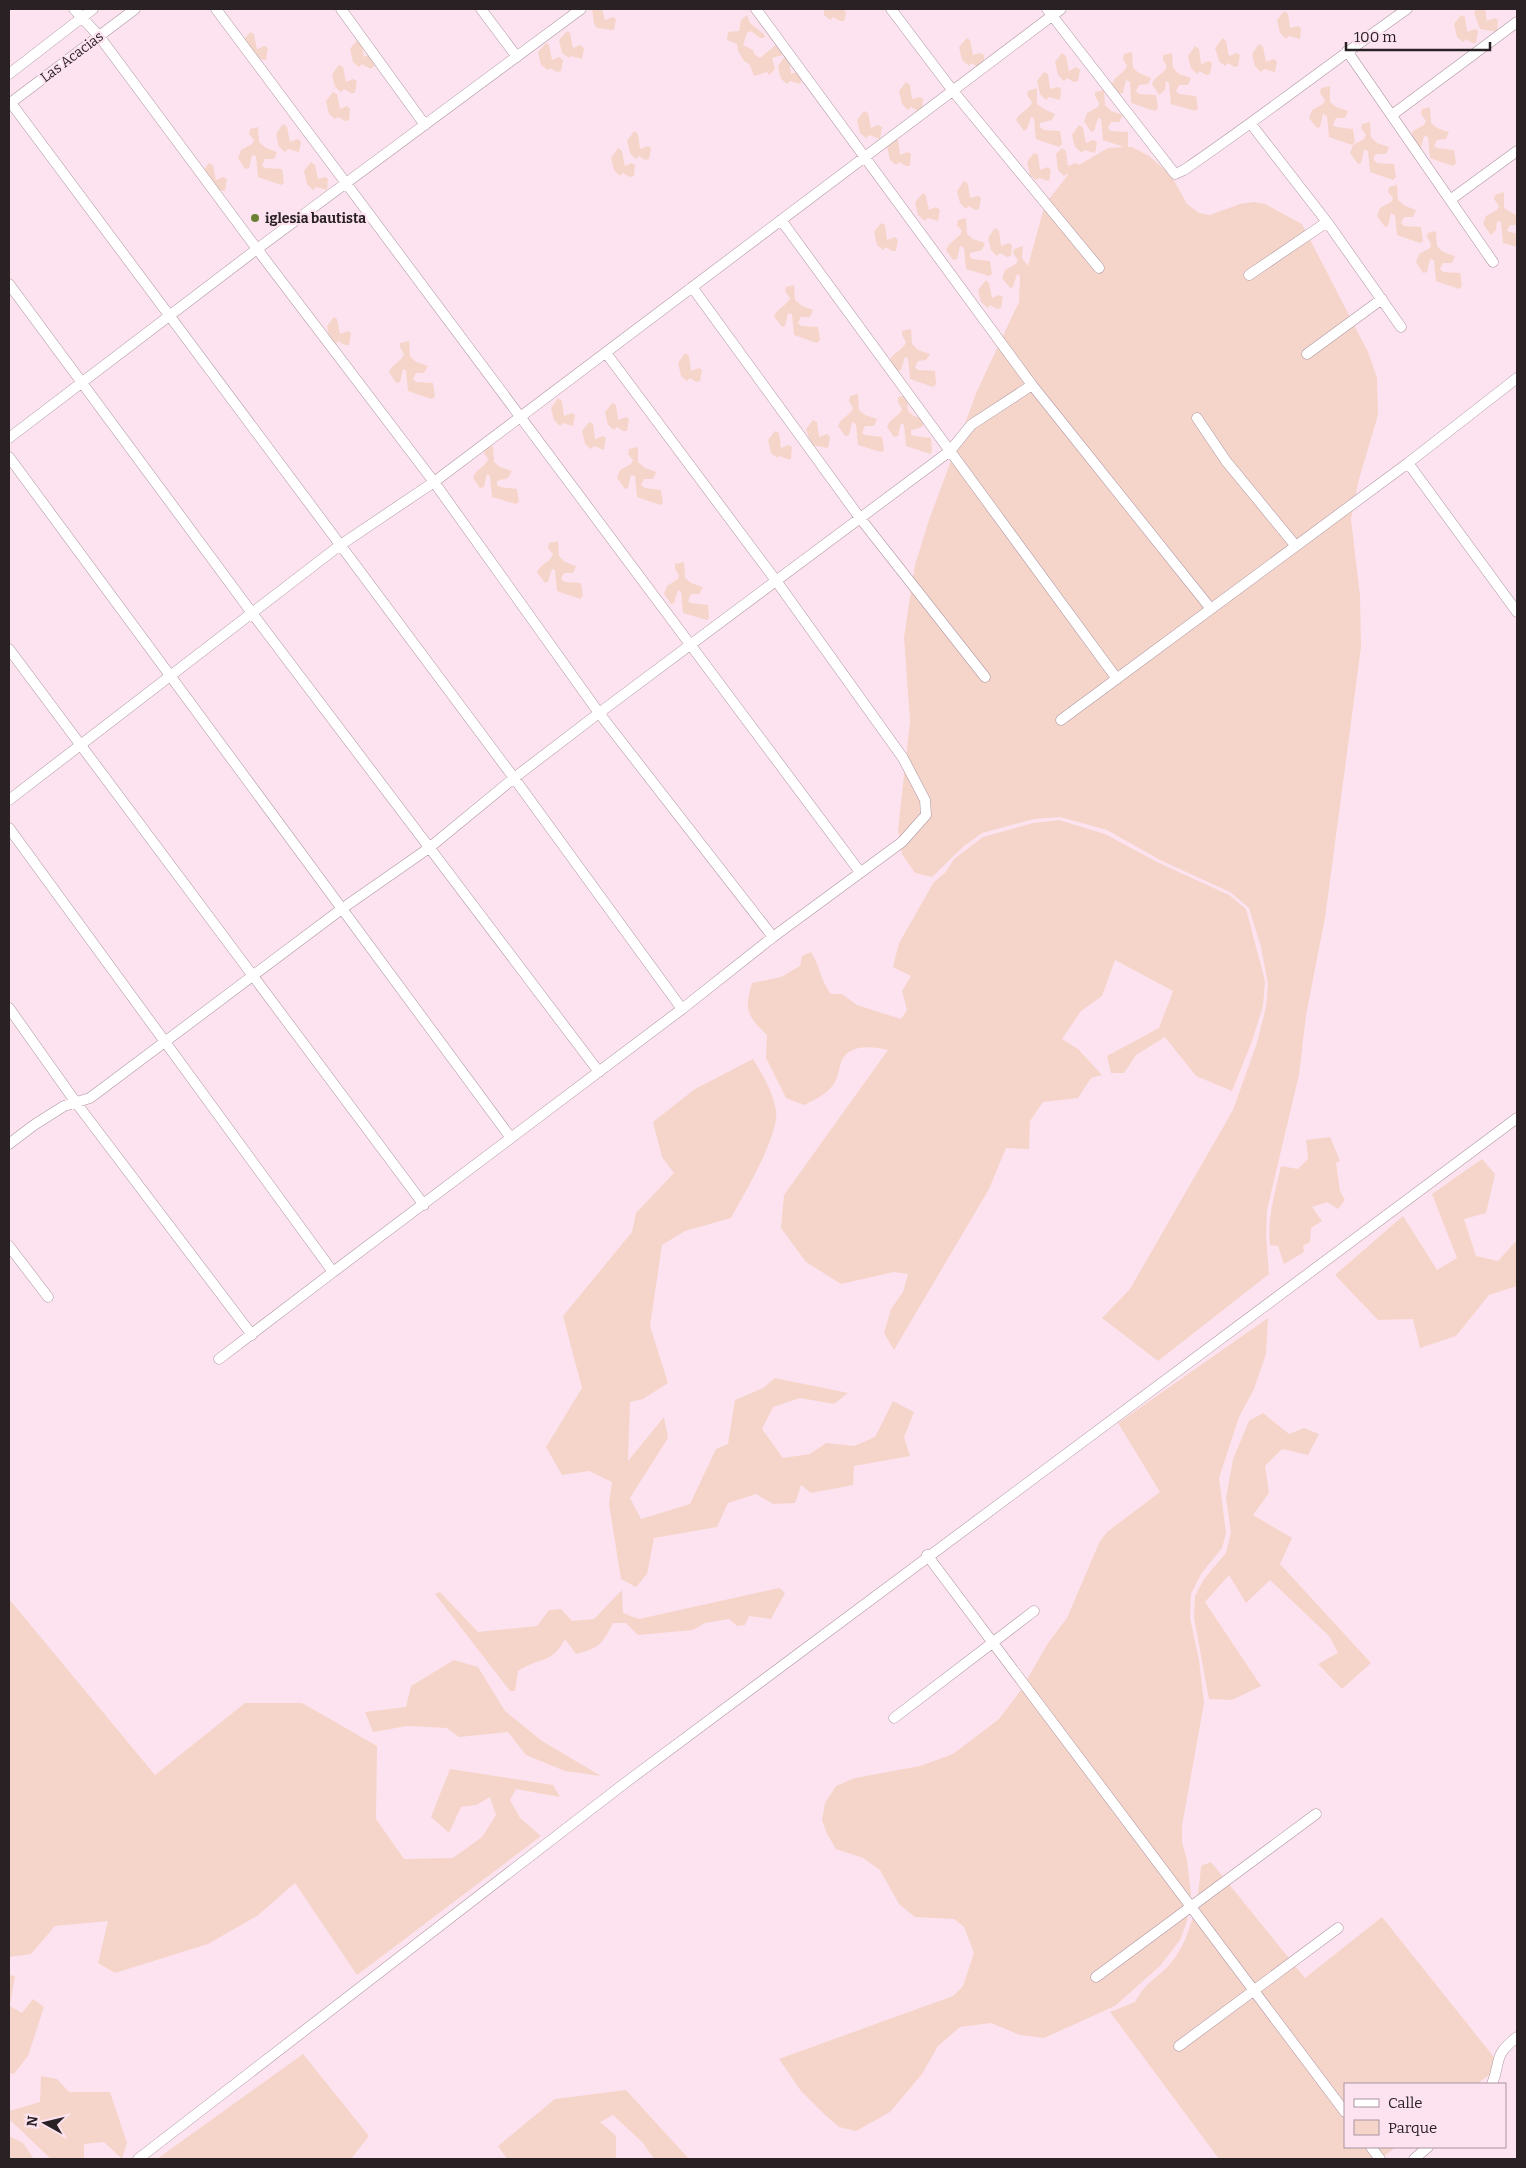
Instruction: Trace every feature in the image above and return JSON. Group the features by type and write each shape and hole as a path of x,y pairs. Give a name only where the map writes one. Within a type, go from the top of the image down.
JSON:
{"street":[{"path":"74,9 99,36 257,249 434,482 599,713 773,937"},
{"name":"Las Acacias","path":"9,74 93,9"},
{"name":"Las Acacias","path":"10,104 135,9"},
{"path":"216,9 692,644 860,872"},
{"path":"341,9 425,125"},
{"path":"481,9 517,56"},
{"path":"9,438 257,249 581,9"},
{"path":"756,9 866,156 1032,385 1211,609"},
{"path":"891,9 953,91 1099,268"},
{"path":"9,800 339,546 434,482 953,91 1050,12 1061,9"},
{"path":"1050,12 1174,174 1184,170 1251,124 1283,98 1407,9"},
{"path":"1392,115 1517,22"},
{"path":"1347,51 1493,262"},
{"path":"10,104 514,778 682,1009"},
{"path":"1251,124 1327,222 1401,326"},
{"path":"1450,200 1517,151"},
{"path":"781,220 1117,679"},
{"path":"1249,276 1327,222"},
{"path":"9,284 252,613 599,1072"},
{"path":"692,287 860,518 985,677"},
{"path":"1307,354 1382,300"},
{"path":"219,1359 252,1336 333,1272 682,1009 773,937 902,842 926,815 925,800 903,758 777,582 606,353"},
{"path":"1060,720 1408,463 1517,378"},
{"path":"9,1144 64,1106 77,1104 90,1098 343,908 429,848 514,778 599,713 950,451 971,425 1032,385"},
{"path":"1197,418 1226,461 1295,545"},
{"path":"9,457 511,1138"},
{"path":"1408,463 1517,612"},
{"path":"9,649 424,1205"},
{"path":"9,828 163,1042 333,1272"},
{"path":"9,1008 77,1104 252,1336"},
{"path":"138,2159 625,1783 927,1555 1517,1118"},
{"path":"9,1246 48,1297"},
{"path":"927,1555 1344,2111"},
{"path":"894,1718 1034,1611"},
{"path":"1096,1977 1316,1814"},
{"path":"1180,2046 1338,1928"},
{"path":"1492,2083 1497,2059 1504,2047 1517,2037"},
{"path":"1372,2148 1380,2159"},
{"path":"1414,2159 1427,2148"}],"green space":[{"path":"592,9 602,9 605,20 613,17 616,19 614,30 597,28 594,24"},
{"path":"824,9 844,9 846,14 844,21 833,17 830,20 824,15"},
{"path":"1476,9 1485,9 1487,21 1495,18 1498,20 1497,32 1480,29 1474,13"},
{"path":"1284,11 1288,14 1290,28 1298,26 1301,28 1300,39 1289,36 1286,39 1280,33 1277,20"},
{"path":"747,15 750,23 765,35 764,38 760,38 751,31 747,33 743,45 753,50 754,54 760,58 777,44 784,51 783,55 772,58 775,69 769,75 767,72 754,76 750,65 744,61 738,51 737,44 727,40 728,32 739,31 741,20"},
{"path":"1461,15 1465,17 1467,32 1475,29 1478,31 1476,43 1466,39 1463,42 1457,37 1454,24"},
{"path":"567,31 570,33 573,48 580,45 584,48 582,59 571,56 569,58 562,53 559,40"},
{"path":"250,32 254,34 257,49 264,46 268,48 266,60 258,59 243,41"},
{"path":"967,38 970,40 973,55 980,53 984,55 984,63 978,67 971,63 969,66 962,60 959,47"},
{"path":"1223,38 1226,41 1229,56 1236,53 1240,55 1238,66 1234,67 1228,63 1225,66 1219,61 1215,48"},
{"path":"357,40 361,42 364,57 371,54 375,61 373,68 362,64 359,67 353,62 350,49"},
{"path":"546,43 549,45 552,60 559,57 563,60 561,71 557,72 550,68 548,70 541,65 538,52"},
{"path":"1259,44 1263,47 1266,62 1273,59 1277,61 1275,72 1264,69 1261,72 1255,66 1252,54"},
{"path":"1195,46 1199,49 1201,64 1209,61 1212,63 1210,74 1206,75 1200,71 1197,74 1191,68 1188,56"},
{"path":"1132,52 1133,68 1151,78 1148,84 1139,85 1136,91 1139,94 1156,95 1158,108 1155,111 1131,103 1130,82 1126,80 1123,93 1119,94 1112,84 1127,66 1123,59 1124,54"},
{"path":"1062,53 1066,56 1069,71 1076,67 1080,70 1078,81 1074,82 1067,78 1064,81 1058,75 1055,62"},
{"path":"1172,53 1173,68 1179,74 1191,78 1188,85 1179,85 1176,91 1179,94 1196,96 1198,109 1195,111 1171,104 1169,83 1166,81 1165,90 1159,95 1152,84 1167,66 1163,60 1163,55"},
{"path":"785,56 789,59 791,74 799,71 803,77 800,84 790,81 787,84 781,79 778,66"},
{"path":"339,65 343,67 346,82 353,79 357,81 355,93 344,89 341,92 335,87 332,74"},
{"path":"1044,72 1048,74 1050,89 1058,87 1061,89 1060,100 1049,97 1046,100 1040,94 1037,81"},
{"path":"906,82 910,85 912,99 920,97 923,99 922,110 918,111 911,107 908,110 902,104 899,91"},
{"path":"1330,86 1330,102 1336,107 1348,111 1345,118 1336,118 1333,125 1353,129 1355,142 1352,145 1329,137 1327,116 1323,114 1320,127 1317,128 1309,118 1312,110 1323,104 1325,100 1320,93 1321,88"},
{"path":"1037,88 1037,104 1055,114 1052,120 1040,123 1040,127 1044,130 1060,131 1062,144 1059,147 1036,139 1034,118 1031,117 1027,129 1024,131 1016,120 1032,102 1027,95 1028,91"},
{"path":"1104,90 1105,105 1111,111 1123,115 1119,122 1111,122 1108,128 1111,131 1128,132 1128,147 1132,147 1149,156 1171,175 1187,204 1199,213 1210,215 1240,204 1254,202 1265,204 1302,224 1368,352 1377,378 1378,415 1359,479 1351,519 1360,596 1361,647 1325,918 1306,1015 1299,1075 1267,1210 1266,1236 1269,1274 1158,1361 1102,1318 1130,1289 1233,1110 1257,1043 1266,1007 1268,984 1261,947 1249,908 1230,892 1160,860 1107,830 1060,817 1034,819 982,833 964,846 932,877 915,873 902,854 898,830 910,721 904,637 915,565 929,520 977,391 1019,302 1020,276 1017,274 1013,287 1010,288 1002,278 1005,270 1016,264 1018,260 1013,253 1014,249 1023,246 1022,258 1028,266 1045,204 1068,175 1067,173 1064,176 1058,170 1056,154 1062,148 1066,151 1068,166 1076,163 1079,165 1108,148 1124,147 1103,140 1101,119 1098,118 1094,131 1091,132 1084,121 1087,113 1098,107 1099,103 1095,92"},
{"path":"333,92 337,94 340,109 347,106 350,109 349,120 345,121 338,117 335,119 329,114 326,101"},
{"path":"1430,107 1431,123 1437,128 1449,132 1446,139 1437,140 1434,146 1454,150 1456,163 1453,166 1430,158 1428,137 1424,136 1421,148 1418,149 1410,139 1413,131 1424,125 1426,121 1421,114 1422,109"},
{"path":"864,111 868,113 871,128 878,125 882,127 880,139 869,135 866,138 860,133 857,120"},
{"path":"1370,122 1371,137 1377,143 1389,147 1386,154 1377,154 1374,156 1374,160 1377,163 1394,164 1396,177 1393,180 1370,172 1368,151 1364,150 1361,163 1358,164 1350,153 1353,145 1364,139 1366,135 1361,128 1362,124"},
{"path":"283,124 287,127 290,142 297,139 301,141 299,152 288,149 285,152 279,147 276,134"},
{"path":"1079,125 1083,128 1086,143 1093,140 1097,142 1095,153 1084,150 1082,153 1075,147 1072,135"},
{"path":"258,127 259,142 266,148 277,152 274,159 265,159 262,165 265,168 282,169 284,183 281,185 258,177 256,156 252,155 249,168 245,169 238,158 241,150 252,144 254,140 249,134 250,129"},
{"path":"634,131 638,134 640,149 648,146 651,148 649,159 645,160 639,156 636,159 630,153 627,141"},
{"path":"894,138 898,140 900,155 908,152 911,154 910,166 899,162 896,165 890,160 887,147"},
{"path":"618,148 622,151 625,166 632,163 635,165 634,176 630,177 623,173 620,176 614,170 611,158"},
{"path":"1034,153 1038,155 1040,170 1048,167 1051,170 1049,181 1039,178 1036,180 1030,175 1027,162"},
{"path":"311,162 315,165 318,179 325,177 328,179 327,190 316,187 313,190 307,184 304,171"},
{"path":"209,163 213,165 216,180 223,177 227,179 225,191 217,190 202,172"},
{"path":"964,181 968,184 970,198 978,196 981,198 979,209 975,210 969,206 966,209 960,203 957,191"},
{"path":"1397,185 1398,200 1405,206 1416,210 1413,217 1404,217 1401,223 1404,226 1421,227 1423,241 1420,243 1397,235 1395,215 1391,213 1388,226 1385,227 1377,216 1380,208 1391,202 1393,198 1388,192 1389,187"},
{"path":"1504,192 1504,208 1517,216 1517,225 1510,225 1507,231 1517,234 1517,247 1503,243 1501,222 1497,221 1496,230 1491,235 1483,224 1486,216 1497,210 1499,206 1494,199 1495,195"},
{"path":"923,193 926,196 929,210 936,207 940,210 938,221 927,218 925,221 918,215 915,202"},
{"path":"966,218 967,234 973,239 985,243 982,250 970,253 970,257 990,261 992,274 989,276 966,269 964,248 960,246 957,259 953,260 946,250 962,231 957,225 958,220"},
{"path":"881,223 885,225 887,240 895,237 898,240 896,251 886,247 883,250 877,245 874,232"},
{"path":"995,228 999,231 1001,246 1009,243 1012,245 1011,256 1007,257 1000,253 997,256 991,250 988,238"},
{"path":"1436,231 1437,246 1443,252 1455,256 1452,263 1443,263 1440,269 1443,272 1460,273 1462,286 1459,289 1436,281 1434,260 1430,259 1427,272 1423,273 1416,262 1419,254 1430,248 1431,244 1427,237 1428,233"},
{"path":"986,280 989,283 992,298 999,295 1003,297 1001,308 997,309 990,305 988,308 981,302 978,290"},
{"path":"794,285 795,300 802,306 813,310 810,317 801,317 798,323 801,326 818,327 820,340 817,343 794,335 792,314 788,313 785,326 782,327 774,316 790,298 785,291 786,287"},
{"path":"334,317 337,319 340,334 348,331 351,333 349,345 338,341 336,344 329,339 327,326"},
{"path":"911,329 912,344 918,350 930,354 926,360 918,361 915,367 918,370 935,371 936,384 933,387 910,379 908,358 905,357 901,370 898,371 890,360 906,342 902,331"},
{"path":"409,341 410,356 416,362 428,366 424,373 416,373 413,379 416,382 433,383 435,396 432,399 408,391 406,370 403,369 400,382 396,383 389,372 404,354 400,343"},
{"path":"685,353 689,356 691,371 699,368 702,370 700,381 696,382 690,378 687,381 681,376 678,363"},
{"path":"858,394 859,410 865,415 877,419 874,426 865,426 862,433 882,437 884,450 881,452 858,445 856,424 852,422 849,435 845,436 838,426 853,408 849,401 850,396"},
{"path":"907,395 908,411 914,416 926,420 922,427 911,430 911,434 931,438 932,451 930,454 906,446 904,425 901,423 898,436 894,437 887,427 902,409 898,402 898,397"},
{"path":"558,398 562,401 564,416 572,413 575,415 573,426 563,423 560,426 554,420 551,408"},
{"path":"612,403 616,405 618,420 626,417 629,419 627,431 617,427 614,430 608,425 605,412"},
{"path":"813,420 817,422 819,437 827,434 830,437 828,448 811,445 806,429"},
{"path":"589,422 593,424 595,439 603,436 606,438 604,450 594,446 591,449 585,444 582,431"},
{"path":"775,431 779,433 781,448 789,445 792,447 791,459 780,456 777,458 771,453 768,440"},
{"path":"493,446 494,462 500,467 512,471 508,478 497,481 497,485 517,489 519,502 516,504 492,497 490,476 487,474 484,487 480,488 473,478 488,459 484,453 485,448"},
{"path":"638,447 638,462 645,468 656,472 653,479 644,479 641,485 645,488 661,490 663,503 660,505 637,497 635,476 631,475 628,488 625,489 617,478 620,470 631,464 633,460 628,454 629,449"},
{"path":"558,541 559,556 565,562 576,566 573,573 564,573 561,579 565,582 581,583 583,596 580,599 557,591 555,570 552,569 548,582 545,583 537,572 553,554 548,548 549,543"},
{"path":"684,562 685,578 691,583 703,587 699,594 691,594 688,601 708,605 709,618 707,620 683,613 681,592 678,590 674,603 671,604 664,594 667,586 678,579 679,575 675,569 675,564"},
{"path":"1059,820 1105,834 1159,863 1229,895 1246,909 1265,981 1263,1006 1252,1041 1232,1091 1196,1076 1165,1037 1136,1055 1124,1073 1111,1073 1107,1056 1159,1028 1173,991 1115,960 1102,996 1081,1011 1062,1039 1078,1049 1102,1075 1091,1078 1078,1098 1043,1102 1030,1121 1029,1149 1006,1148 989,1189 894,1350 884,1333 891,1309 903,1292 908,1274 894,1272 841,1284 806,1262 781,1228 784,1195 888,1050 863,1048 851,1051 842,1060 835,1082 825,1093 804,1105 786,1098 766,1058 767,1035 755,1023 749,1012 748,1000 752,983 781,977 800,966 802,956 811,952 831,994 842,994 857,1005 901,1019 907,1010 902,991 911,976 893,967 899,943 934,882 946,872 954,859 983,837 1033,823"},
{"path":"753,1059 773,1097 776,1121 760,1165 731,1218 685,1231 662,1245 650,1326 668,1383 643,1399 630,1402 628,1461 664,1417 668,1438 630,1498 641,1519 690,1504 716,1449 728,1444 735,1400 763,1388 775,1378 848,1393 834,1404 800,1398 773,1407 762,1429 783,1458 810,1454 826,1443 854,1446 875,1437 893,1401 914,1412 904,1437 910,1456 854,1466 853,1485 811,1493 801,1485 795,1503 773,1504 756,1494 728,1503 717,1527 654,1538 647,1574 636,1587 621,1579 609,1504 612,1482 589,1471 562,1475 546,1447 582,1388 563,1316 632,1232 636,1213 674,1173 662,1157 653,1122 695,1089"},
{"path":"1330,1137 1340,1161 1336,1163 1340,1191 1345,1200 1338,1209 1327,1202 1312,1207 1322,1221 1311,1228 1310,1242 1303,1246 1304,1252 1284,1264 1278,1246 1270,1245 1269,1235 1272,1206 1281,1166 1298,1169 1308,1159 1306,1140"},
{"path":"1482,1159 1495,1174 1486,1213 1464,1219 1476,1256 1498,1261 1517,1240 1517,1286 1489,1295 1456,1336 1420,1348 1413,1319 1378,1320 1335,1275 1403,1216 1437,1270 1457,1258 1432,1194"},
{"path":"1268,1318 1266,1354 1254,1389 1239,1417 1219,1478 1226,1533 1222,1548 1201,1574 1191,1594 1190,1618 1199,1660 1204,1703 1182,1826 1182,1842 1187,1860 1191,1895 1187,1921 1180,1940 1160,1966 1115,2006 1044,2038 1020,2035 991,2023 960,2027 938,2046 922,2074 890,2112 856,2131 839,2127 801,2091 779,2059 953,1996 963,1986 974,1953 964,1927 954,1919 915,1917 899,1904 880,1870 863,1858 836,1849 827,1834 822,1820 825,1803 836,1786 855,1778 920,1766 953,1754 999,1719 1021,1690 1048,1643 1067,1618 1099,1543 1107,1532 1160,1492 1118,1423"},
{"path":"1263,1413 1289,1434 1304,1428 1319,1434 1308,1455 1282,1449 1265,1466 1269,1493 1253,1515 1292,1538 1280,1564 1371,1663 1342,1689 1318,1664 1338,1653 1330,1637 1270,1580 1246,1603 1229,1575 1205,1602 1261,1686 1232,1700 1209,1699 1194,1618 1195,1596 1204,1579 1226,1553 1231,1532 1226,1498 1233,1459 1249,1421"},
{"path":"779,1588 785,1593 771,1619 749,1616 745,1625 737,1626 729,1619 705,1623 693,1630 638,1635 626,1623 613,1623 599,1644 590,1650 576,1654 565,1639 550,1657 518,1671 515,1691 510,1691 435,1594 440,1592 478,1632 537,1626 549,1610 561,1609 572,1621 594,1619 622,1590 623,1613 639,1619"},
{"path":"9,1599 155,1775 245,1703 302,1703 377,1746 376,1819 404,1859 453,1858 482,1837 496,1815 490,1797 476,1805 461,1807 449,1833 431,1817 450,1769 553,1785 560,1797 516,1789 510,1800 520,1818 541,1836 357,1975 295,1883 257,1916 208,1944 115,1973 98,1963 108,1921 55,1926 31,1954 9,1957"},
{"path":"454,1660 478,1667 505,1711 542,1741 601,1776 565,1771 526,1755 508,1732 459,1737 447,1728 407,1726 373,1732 365,1712 406,1707 411,1686"},
{"path":"1211,1862 1305,1978 1382,1917 1501,2066 1478,2083 1344,2083 1344,2148 1395,2148 1380,2159 1219,2159 1110,2012 1135,2002 1144,1988 1174,1959 1186,1938 1194,1914 1201,1866"},
{"path":"9,1975 15,1976 10,2006 22,2013 33,1999 44,2007 28,2056 14,2074 9,2073"},
{"path":"303,2054 369,2136 351,2159 157,2159"},
{"path":"41,2076 57,2079 69,2092 110,2092 127,2143 122,2159 104,2142 84,2144 84,2159 51,2159 9,2119 9,2111 40,2102"},
{"path":"626,2090 689,2159 654,2159 643,2143 613,2115 600,2122 616,2136 616,2157 612,2159 507,2159 498,2146 555,2099"},
{"path":"9,2136 23,2143 34,2159 9,2159"}],"place":[{"name":"iglesia bautista","path":"255,218"}]}
